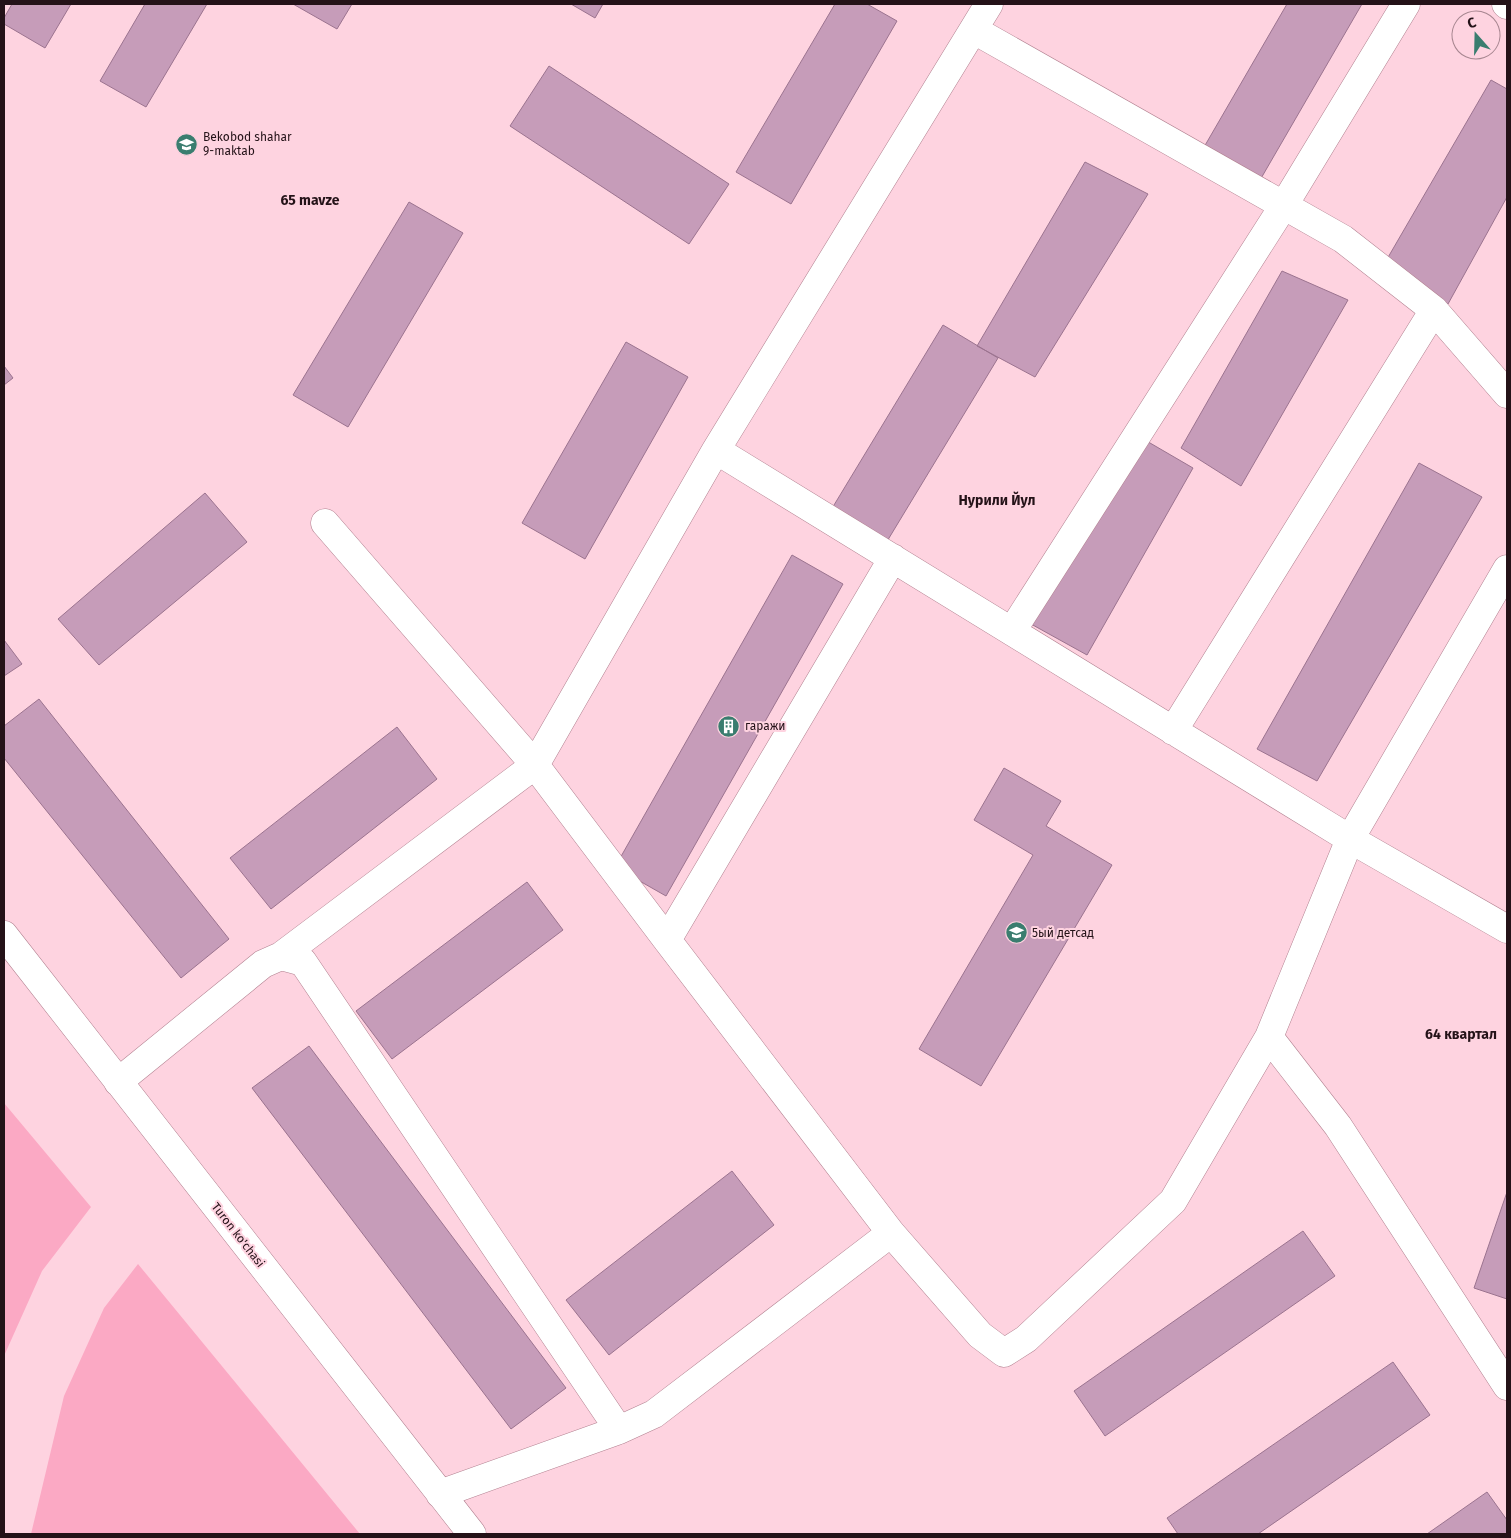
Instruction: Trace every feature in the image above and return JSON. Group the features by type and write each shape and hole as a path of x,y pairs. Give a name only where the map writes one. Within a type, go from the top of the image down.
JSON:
{"street":[{"path":"118,1082 263,964 281,956 535,765 716,450 990,4"},
{"path":"1012,631 1284,205 1406,4"},
{"path":"974,30 1343,239 1434,310 1507,394"},
{"path":"1174,731 1434,310"},
{"path":"716,450 1350,839 1507,929"},
{"path":"325,523 535,765 891,1233 980,1335 1004,1353 1026,1339 1172,1201 1270,1037 1350,839 1507,569"},
{"path":"667,940 893,558"},
{"name":"Turon ko'chasi","path":"4,935 472,1534"},
{"path":"281,956 303,962 619,1430"},
{"path":"1270,1037 1338,1126 1507,1386"},
{"path":"440,1494 619,1430 654,1414 891,1233"}],"shaded area":[{"path":"4,1103 91,1207 42,1271 4,1356"},
{"path":"138,1264 360,1534 31,1534 64,1396 104,1308"}],"building":[{"path":"12,4 71,4 45,48 4,24 4,18"},
{"path":"145,4 207,4 146,107 100,81"},
{"path":"293,4 352,4 337,29"},
{"path":"571,4 603,4 595,18"},
{"path":"835,4 867,4 897,21 791,204 736,172"},
{"path":"1287,4 1362,4 1256,187 1200,154"},
{"path":"549,66 729,184 689,244 510,126"},
{"path":"1491,80 1507,89 1507,197 1448,304 1383,266"},
{"path":"1085,162 1148,194 1035,377 977,346"},
{"path":"409,202 463,233 348,427 293,395"},
{"path":"1282,271 1348,300 1241,486 1181,448"},
{"path":"943,325 998,358 886,543 831,510"},
{"path":"626,342 688,377 585,559 522,523"},
{"path":"4,366 13,378 4,385"},
{"path":"1138,436 1193,468 1087,655 1031,624"},
{"path":"1419,463 1482,497 1317,781 1257,749"},
{"path":"205,493 247,542 99,665 58,619"},
{"name":"гаражи","path":"792,555 843,584 666,896 615,867"},
{"path":"4,640 22,664 4,676"},
{"path":"39,699 229,939 181,978 4,758 4,726"},
{"path":"397,727 437,779 271,909 230,858"},
{"path":"1004,768 1061,801 1046,826 1112,865 981,1086 919,1049 1033,855 974,820"},
{"path":"527,882 563,930 392,1059 356,1011"},
{"path":"309,1046 566,1388 511,1429 252,1088"},
{"path":"732,1171 774,1225 609,1355 566,1300"},
{"path":"1507,1192 1507,1299 1474,1288"},
{"path":"1303,1231 1335,1276 1105,1436 1074,1391"},
{"path":"1393,1362 1430,1415 1258,1534 1178,1534 1167,1518"},
{"path":"1487,1492 1507,1520 1507,1534 1427,1534"}],"place":[{"name":"Bekobod shahar 9-maktab","path":"187,144"},
{"name":"гаражи","path":"729,726"},
{"name":"5ый детсад","path":"1016,933"}],"district":[{"name":"65 mavze","path":"310,200"},
{"name":"Нурили Йул","path":"997,500"},
{"name":"64 квартал","path":"1461,1034"}]}
